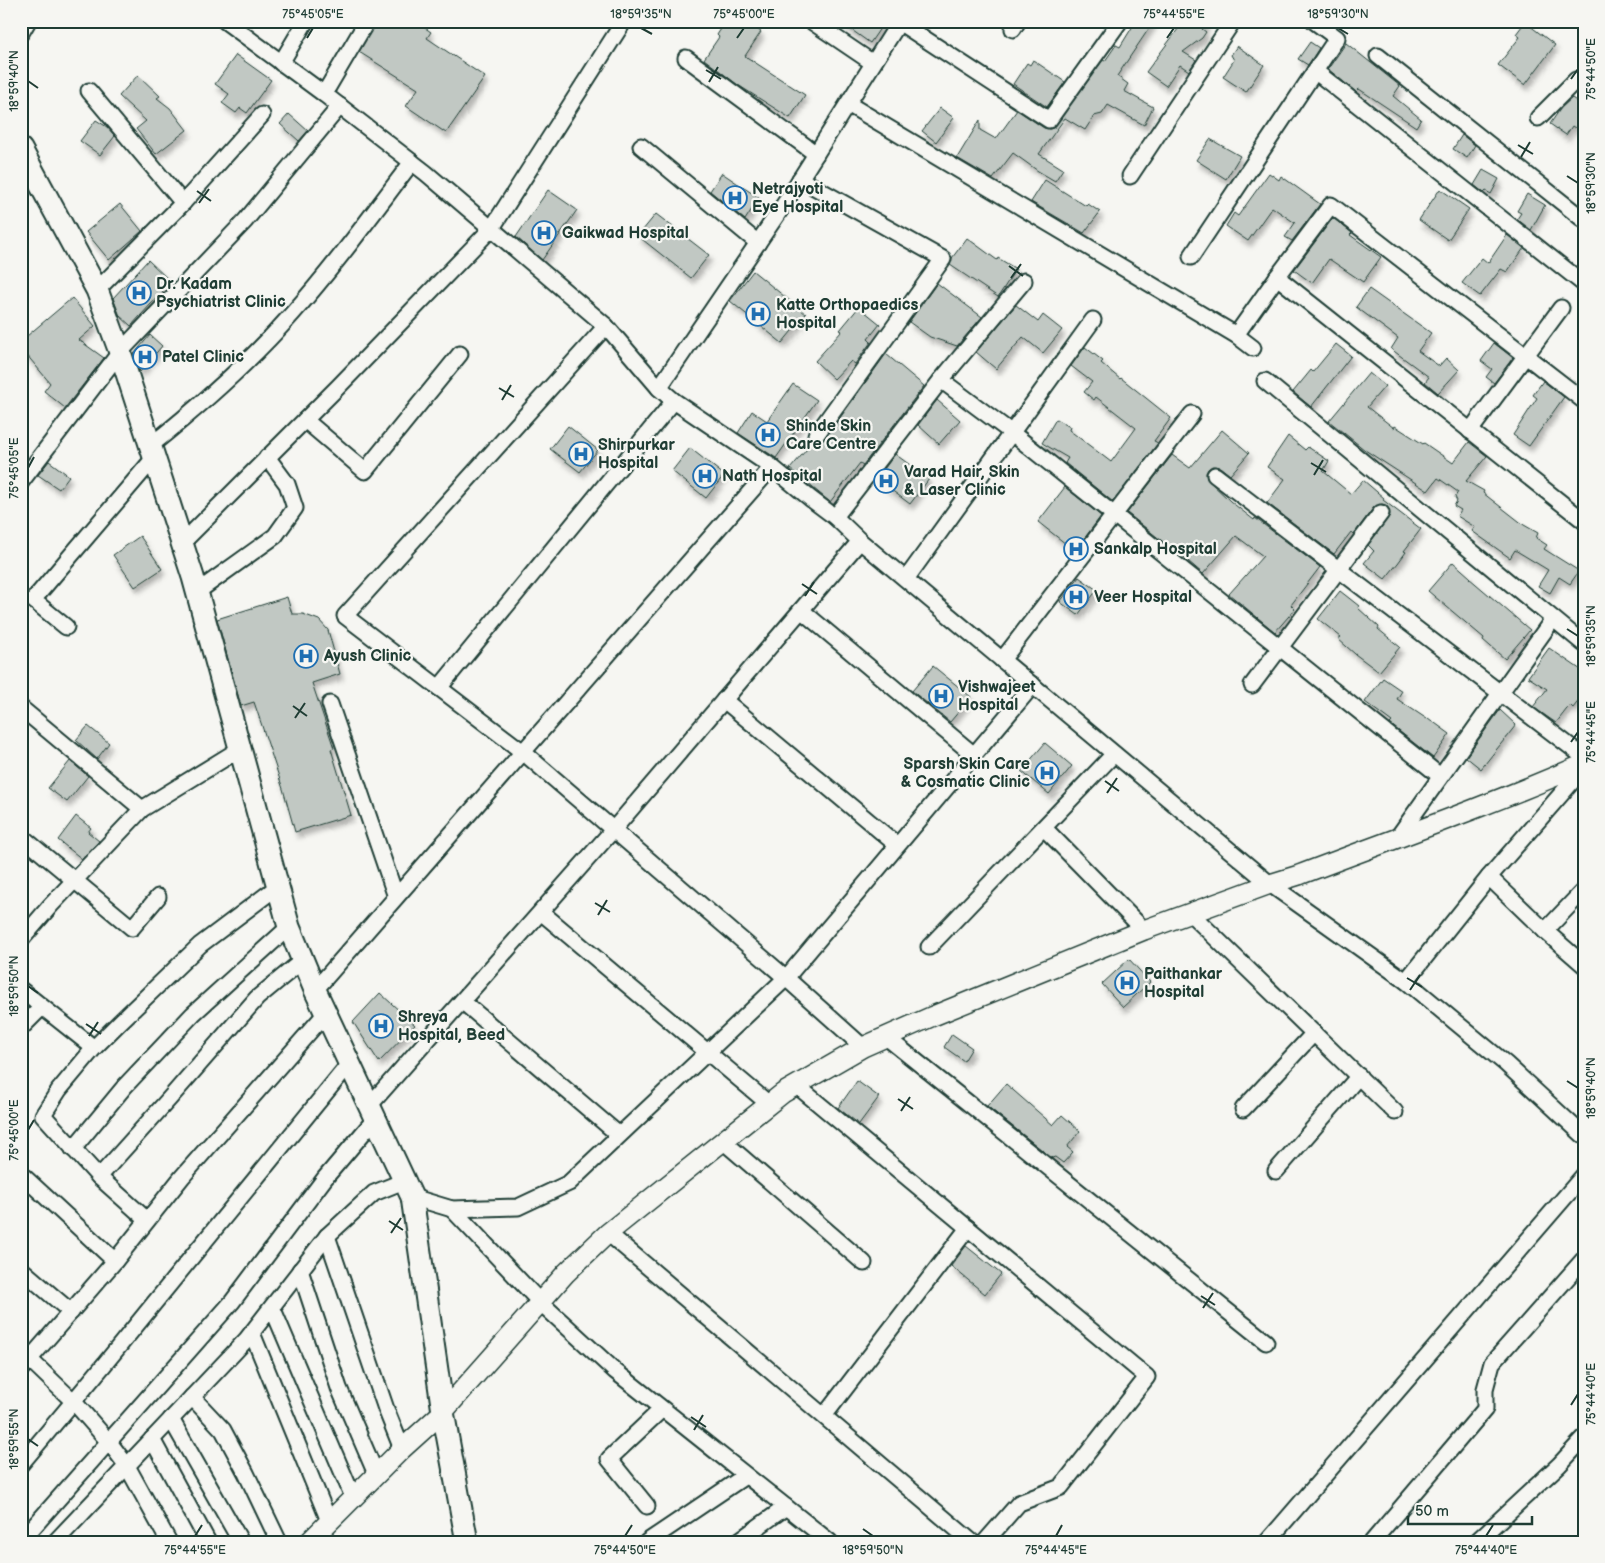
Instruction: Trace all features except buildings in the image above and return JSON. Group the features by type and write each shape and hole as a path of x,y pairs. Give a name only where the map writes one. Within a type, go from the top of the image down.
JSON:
{"main road":[{"path":"21,148 97,290 120,352 197,592 277,887 290,927 315,990 408,1189 443,1412 467,1542"}],"street":[{"path":"21,33 28,21"},
{"path":"225,21 412,162 606,326 659,388 772,467 835,517 860,541 1270,884 1406,982 1506,1064 1584,1136"},
{"path":"281,63 306,21"},
{"path":"324,94 366,21"},
{"path":"182,543 492,228 624,21"},
{"path":"811,21 873,64"},
{"path":"659,388 758,243 900,22 1049,120 1120,21"},
{"path":"1130,176 1233,21"},
{"path":"1191,257 1337,38 1314,21"},
{"path":"1378,56 1584,220"},
{"path":"686,58 816,154"},
{"path":"1315,71 1584,284"},
{"path":"1538,118 1576,80 1584,78"},
{"path":"89,91 183,203"},
{"path":"848,104 1236,335 1253,348"},
{"path":"21,482 120,352 245,221 340,106"},
{"path":"97,290 183,203 262,115"},
{"path":"641,146 758,243"},
{"path":"66,628 33,600 152,452 292,315 412,162"},
{"path":"800,179 943,259 816,435"},
{"path":"1236,335 1331,205 1584,402"},
{"path":"1277,277 1584,521"},
{"path":"835,517 941,380 1024,281"},
{"path":"1470,431 1561,308"},
{"path":"906,579 1094,320"},
{"path":"606,326 345,616 523,752 786,978 863,1047"},
{"path":"305,420 365,471 460,354"},
{"path":"941,380 1012,433 1440,776"},
{"path":"1265,381 1584,644"},
{"path":"439,688 674,400"},
{"path":"1002,660 1192,414"},
{"path":"197,592 275,536 295,508 287,484 267,457"},
{"path":"315,990 772,467"},
{"path":"1215,475 1584,757"},
{"path":"1252,685 1381,513"},
{"path":"22,1541 232,1302 372,1112 462,1001 613,830 860,541"},
{"path":"801,610 974,755"},
{"path":"1397,838 1553,619"},
{"path":"452,1209 518,1207 569,1183 786,978 1032,685"},
{"path":"724,700 898,845"},
{"path":"330,704 396,897"},
{"path":"21,708 142,809"},
{"path":"21,940 142,809 240,750"},
{"path":"929,947 1114,754"},
{"path":"308,1542 376,1474 443,1412 540,1302 608,1233 769,1104 796,1085 863,1047 933,1016 1144,930 1270,884 1299,876 1518,792 1584,764"},
{"path":"1406,982 1489,877 1584,768"},
{"path":"1044,828 1144,930"},
{"path":"21,836 132,928 158,897"},
{"path":"1489,877 1545,931 1584,965"},
{"path":"147,1220 99,1177 43,1115 59,1090 94,1048 200,945 277,887"},
{"path":"1545,931 1584,890"},
{"path":"541,912 769,1104"},
{"path":"1190,913 1395,1112"},
{"path":"73,1149 125,1086 193,1014 290,927"},
{"path":"99,1177 258,998 304,960"},
{"path":"21,990 94,1048"},
{"path":"462,1001 620,1136"},
{"path":"21,1028 42,1007"},
{"path":"169,1542 127,1466 109,1442 74,1402 24,1360 71,1312 115,1261 182,1177 326,1013"},
{"path":"1243,1109 1314,1033"},
{"path":"886,1037 1266,1342"},
{"path":"24,1457 74,1402 349,1064"},
{"path":"1276,1171 1358,1076"},
{"path":"796,1085 1147,1377 1061,1487 1019,1503 986,1542"},
{"path":"723,1141 864,1263"},
{"path":"21,1174 115,1261"},
{"path":"1267,1542 1584,1175"},
{"path":"55,1542 252,1333 327,1236 374,1193 408,1189 452,1209 540,1302 615,1371 829,1541"},
{"path":"824,1416 968,1228"},
{"path":"608,1233 972,1542"},
{"path":"327,1236 386,1409 402,1449"},
{"path":"1372,1542 1485,1409 1485,1389 1492,1363 1584,1259"},
{"path":"21,1269 71,1312"},
{"path":"300,1270 339,1388 376,1474"},
{"path":"272,1307 353,1497"},
{"path":"252,1333 329,1520"},
{"path":"192,1397 223,1430 279,1542"},
{"path":"647,1506 609,1459 662,1409"},
{"path":"171,1419 241,1542"},
{"path":"1476,1542 1559,1465 1584,1438"},
{"path":"152,1439 208,1542"},
{"path":"646,1542 745,1476"},
{"path":"738,1542 786,1508"}],"place":[{"name":"Netrajyoti Eye Hospital","path":"735,198"},
{"name":"Gaikwad Hospital","path":"544,233"},
{"name":"Dr. Kadam Psychiatrist Clinic","path":"139,293"},
{"name":"Katte Orthopaedics Hospital","path":"758,314"},
{"name":"Patel Clinic","path":"145,357"},
{"name":"Shinde Skin Care Centre","path":"768,435"},
{"name":"Shirpurkar Hospital","path":"581,454"},
{"name":"Nath Hospital","path":"705,476"},
{"name":"Varad Hair, Skin & Laser Clinic","path":"886,481"},
{"name":"Sankalp Hospital","path":"1076,549"},
{"name":"Veer Hospital","path":"1076,597"},
{"name":"Ayush Clinic","path":"306,656"},
{"name":"Vishwajeet Hospital","path":"941,696"},
{"name":"Sparsh Skin Care & Cosmatic Clinic","path":"1047,773"},
{"name":"Paithankar Hospital","path":"1127,983"},
{"name":"Shreya Hospital, Beed","path":"381,1026"}]}
